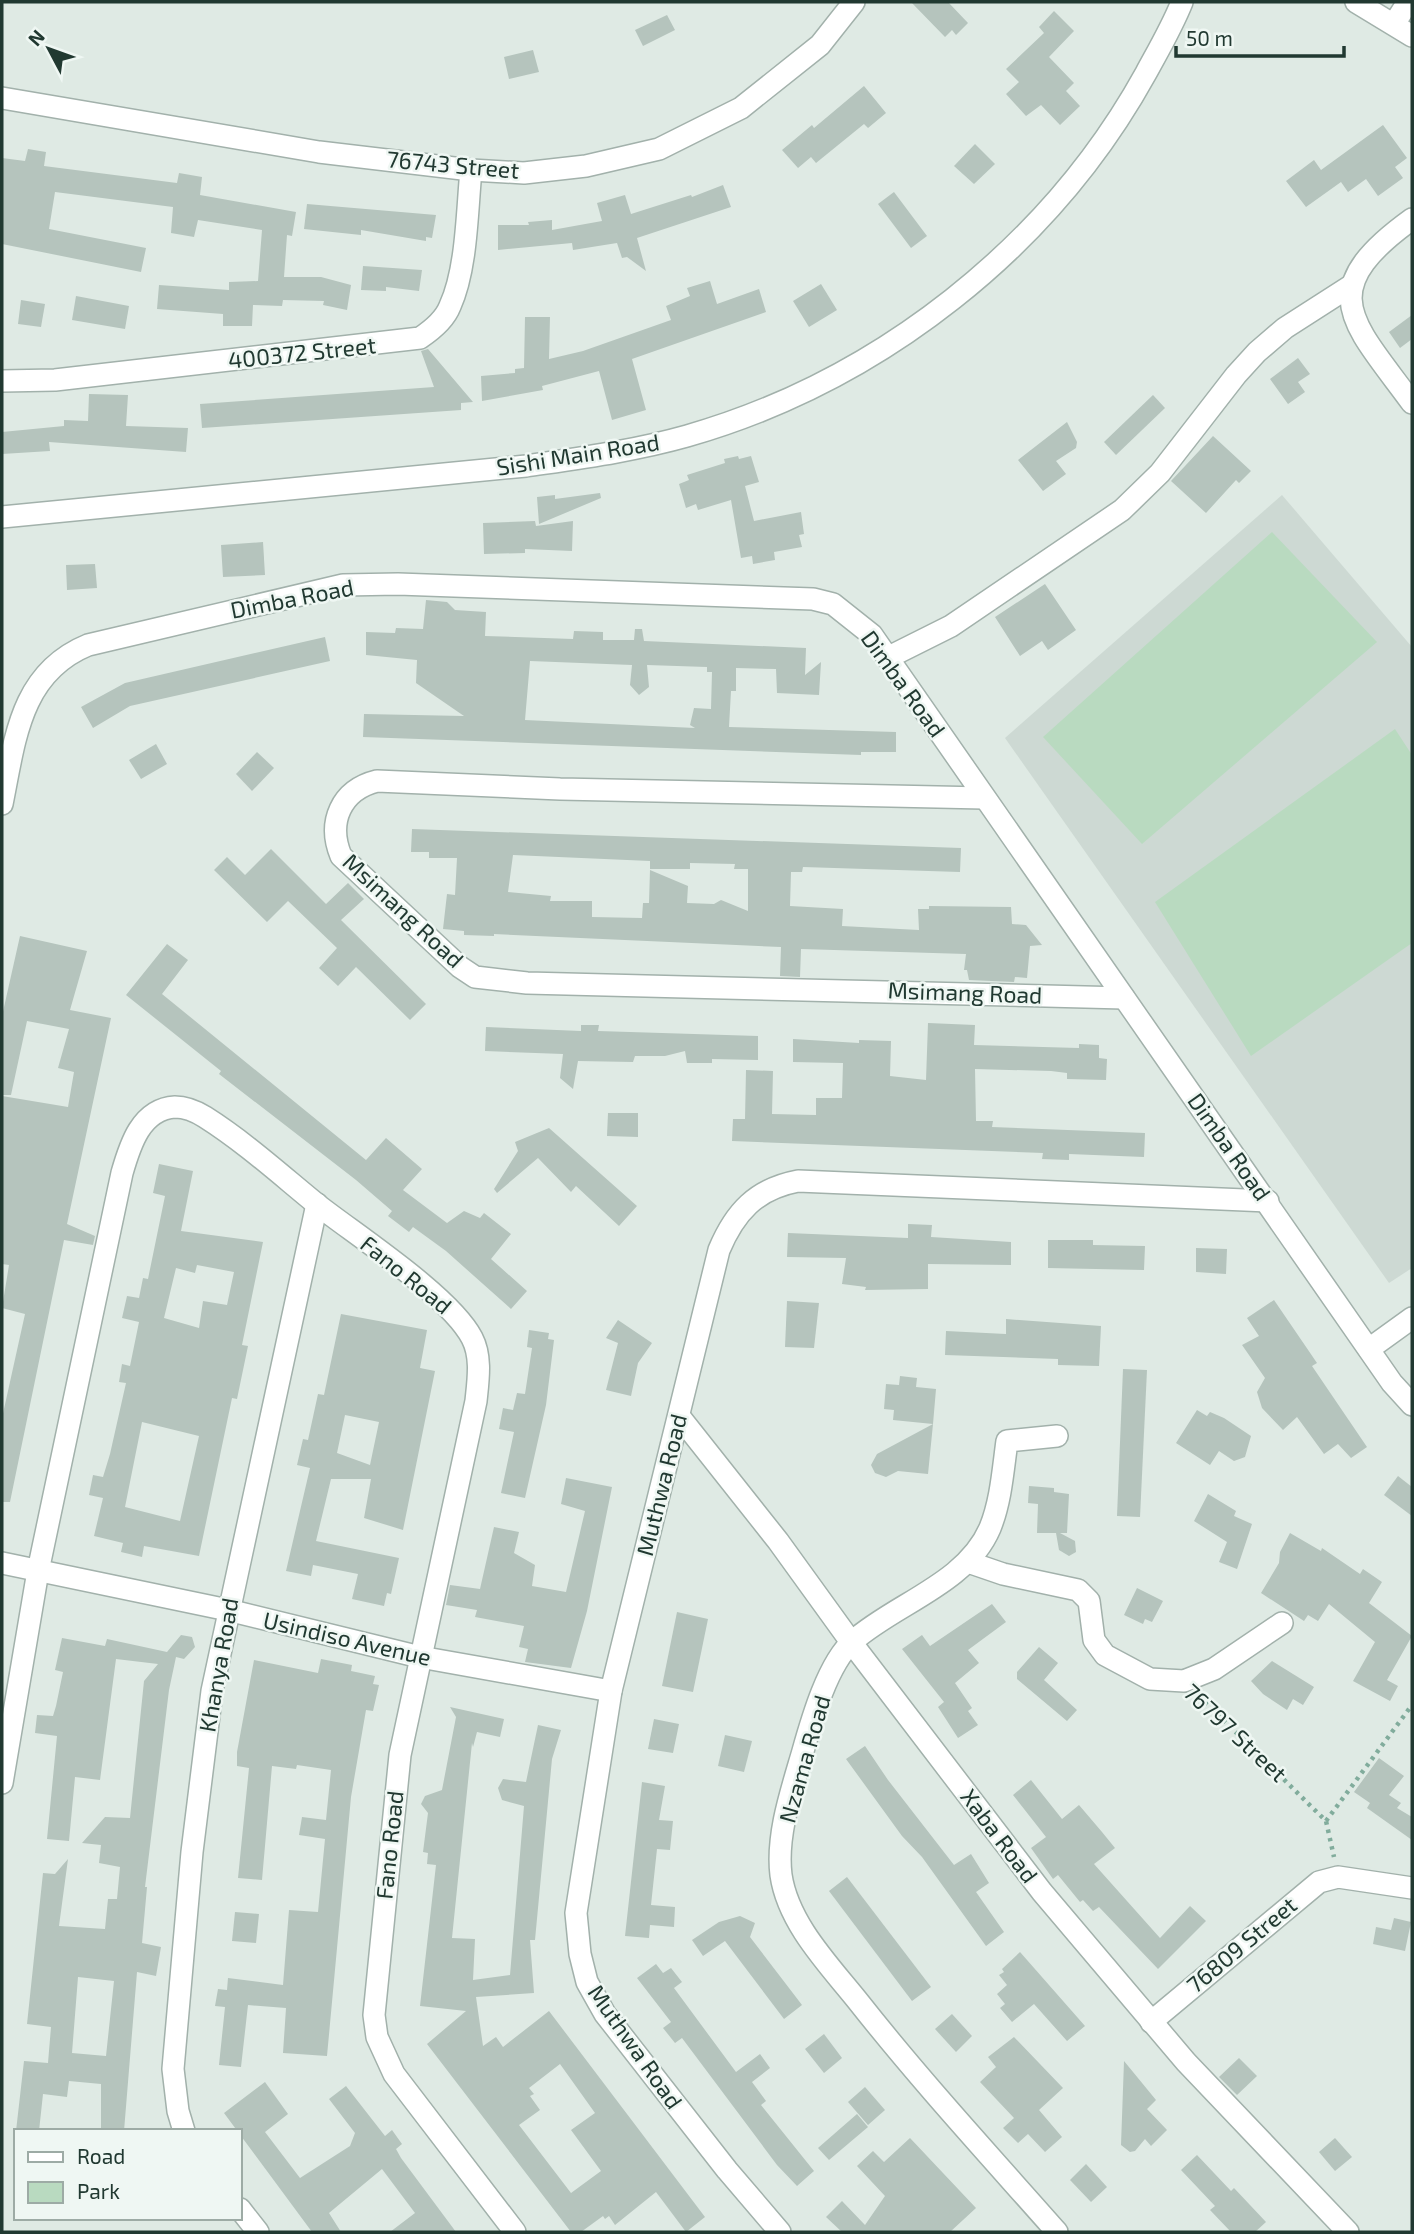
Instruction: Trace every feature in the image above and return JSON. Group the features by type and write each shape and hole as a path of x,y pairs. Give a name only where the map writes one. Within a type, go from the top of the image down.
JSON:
{"street":[{"name":"76743 Street","path":"2,98 318,152 471,170 524,173 574,168 659,149 741,108 820,44 853,2"},
{"name":"Sishi Main Road","path":"2,517 526,466 612,454 689,435 765,408 834,376 910,329 990,269 1033,229 1088,163 1129,104 1182,2"},
{"path":"1356,2 1412,36"},
{"path":"1394,24 1408,2"},
{"name":"400372 Street","path":"2,381 55,380 420,338 434,328 450,307 466,226 471,170"},
{"path":"1412,219 1379,243 1356,271 1349,297 1355,321 1412,403"},
{"path":"887,658 951,626 1129,503 1160,474 1236,374 1257,352 1284,328 1352,285"},
{"name":"Dimba Road","path":"2,804 20,723 30,696 51,666 65,654 88,645 342,585 813,599 833,604 849,614 872,635 1392,1383 1412,1405"},
{"name":"Msimang Road","path":"984,798 561,789 377,780 350,793 335,822 334,839 341,856 428,939 475,976 527,983 1124,998"},
{"name":"Fano Road","path":"2,1783 38,1571 122,1173 131,1142 140,1128 162,1109 192,1110 244,1146 456,1315 474,1340 479,1364 476,1401 400,1755 375,1989 377,2037 394,2074 516,2232"},
{"name":"Muthwa Road","path":"780,2232 605,2014 587,1982 580,1954 576,1913 611,1691 719,1250 731,1222 750,1200 776,1185 820,1181 1268,1201"},
{"name":"Khanya Road","path":"183,2129 177,2111 173,2069 194,1839 212,1691 317,1205"},
{"path":"1369,1349 1412,1318"},
{"name":"Xaba Road","path":"679,1416 778,1541 851,1642 1042,1892 1151,2022 1348,2232"},
{"name":"Nzama Road","path":"1056,2232 895,2048 808,1935 787,1898 781,1873 788,1808 811,1721 831,1674 851,1642 968,1562 989,1530 999,1500 1007,1441 1057,1436"},
{"name":"76797 Street","path":"968,1562 1003,1574 1079,1590 1089,1601 1094,1640 1105,1655 1150,1679 1184,1681"},
{"name":"Usindiso Avenue","path":"2,1563 228,1610 420,1657 611,1691"},
{"path":"1184,1681 1214,1669 1282,1623"},
{"path":"1338,1877 1412,1888"},
{"name":"76809 Street","path":"1151,2022 1307,1891 1319,1882 1338,1877"},
{"path":"242,2212 258,2232"}],"path":[{"name":"76797 Street","path":"1184,1681 1326,1821"},
{"path":"1338,1877 1326,1821 1412,1705"}],"shaded area":[{"path":"1282,495 1412,647 1412,1268 1389,1283 1005,738"}],"green space":[{"path":"1272,532 1377,642 1142,844 1043,737"},
{"path":"1395,729 1412,755 1412,943 1251,1056 1155,902"}],"building":[{"path":"911,2 948,2 968,23 956,35 952,30 945,37"},
{"path":"1054,11 1074,31 1049,57 1074,83 1066,91 1080,106 1060,125 1041,105 1026,116 1006,94 1019,82 1006,69 1044,33 1039,27"},
{"path":"667,15 675,30 643,46 635,30"},
{"path":"533,50 539,72 509,79 504,57"},
{"path":"864,86 886,113 868,128 864,124 816,163 811,157 798,168 782,150 812,125 814,128"},
{"path":"1383,125 1407,158 1395,167 1403,178 1378,196 1366,179 1348,192 1341,182 1306,207 1286,181 1314,160 1321,170"},
{"path":"975,144 995,164 974,184 954,166"},
{"path":"28,149 46,152 44,166 177,183 179,173 202,177 200,195 296,212 292,236 287,235 284,277 321,277 351,285 347,310 323,305 324,301 283,300 282,306 253,305 252,326 223,326 223,314 157,309 159,285 229,290 229,282 258,281 262,230 198,220 194,237 171,233 173,207 55,192 49,229 146,248 141,272 2,244 2,158 25,161"},
{"path":"723,185 731,207 637,238 646,271 627,257 622,258 617,243 573,250 572,243 498,250 498,225 529,225 528,222 552,220 552,230 602,221 597,203 625,195 631,214 691,195 692,197"},
{"path":"894,192 927,236 911,248 878,204"},
{"path":"307,204 436,215 432,238 426,237 426,241 361,230 361,235 304,229"},
{"path":"363,266 422,270 419,291 386,287 386,291 361,290"},
{"path":"710,281 717,304 759,289 766,312 632,359 646,410 612,420 599,371 542,386 543,390 482,401 481,376 515,373 515,369 524,368 525,317 550,317 549,359 583,351 671,320 666,306 690,296 687,288"},
{"path":"821,284 837,310 809,327 793,301"},
{"path":"76,296 129,306 125,329 72,320"},
{"path":"21,300 45,304 41,327 18,324"},
{"path":"1412,315 1412,339 1400,348 1389,332"},
{"path":"428,349 473,402 461,403 461,410 202,428 200,404 434,387 421,351"},
{"path":"1298,358 1310,374 1298,382 1305,392 1288,404 1270,379"},
{"path":"89,394 128,395 126,426 188,428 186,452 49,442 50,451 2,454 2,432 64,426 64,420 88,421"},
{"path":"1153,395 1165,408 1116,455 1104,442"},
{"path":"1067,422 1077,442 1076,448 1056,461 1066,474 1043,491 1018,460"},
{"path":"1213,436 1251,471 1239,483 1236,480 1206,513 1171,481"},
{"path":"738,456 739,459 751,456 759,482 745,486 754,521 801,512 804,534 799,535 802,547 774,552 775,560 753,564 752,556 741,558 731,500 698,510 696,504 686,508 679,484 689,480 687,475"},
{"path":"600,493 601,498 539,524 537,497 555,495 555,499"},
{"path":"535,521 536,526 573,521 572,551 525,549 525,553 484,554 483,523"},
{"path":"263,542 265,575 223,577 221,545"},
{"path":"95,564 97,588 67,590 66,565"},
{"path":"1045,584 1076,630 1048,650 1042,641 1020,656 995,617"},
{"path":"426,600 447,602 455,610 486,612 485,636 573,639 574,631 603,632 603,640 634,640 635,629 642,629 644,641 806,648 805,675 821,662 819,695 777,693 776,669 736,668 736,691 731,691 729,727 896,732 896,752 861,752 861,755 363,737 364,714 464,716 416,683 417,660 366,655 366,632 395,633 396,628 423,629","holes":["530,661 632,665 630,685 639,695 649,687 647,665 707,667 707,672 712,672 711,709 694,708 690,725 695,728 525,720"]},
{"path":"325,637 330,661 130,706 93,728 81,707 125,683"},
{"path":"156,744 167,764 141,779 129,760"},
{"path":"257,752 274,768 252,791 236,774"},
{"path":"412,829 961,848 960,872 803,867 802,872 791,872 790,906 843,909 842,926 919,930 918,909 929,909 929,906 1011,907 1012,924 1026,925 1042,945 1030,946 1027,978 1015,977 1014,982 969,980 967,970 964,970 966,954 801,949 800,977 780,976 781,947 494,934 464,935 464,931 443,929 447,894 455,895 457,858 429,858 429,852 411,852","holes":["513,855 650,861 650,869 690,869 690,863 735,864 734,869 748,869 748,911 721,900 714,904 687,903 688,886 650,870 649,903 643,903 642,918 592,917 592,901 550,901 551,896 508,892"]},
{"path":"271,849 326,904 348,883 364,899 341,920 426,1004 410,1020 356,967 338,986 319,968 337,948 288,901 267,922 214,870 227,857 245,875"},
{"path":"20,936 87,951 70,1010 111,1018 67,1224 95,1236 93,1245 64,1240 10,1502 2,1502 2,1418 25,1314 2,1308 9,1265 2,1264 2,1096 68,1107 74,1072 58,1068 69,1029 27,1021 11,1095 2,1095 2,1016"},
{"path":"167,944 188,960 162,994 366,1160 386,1138 422,1169 403,1190 447,1223 464,1211 480,1218 484,1213 511,1234 491,1259 527,1291 511,1309 446,1251 413,1227 409,1232 388,1216 392,1211 356,1180 219,1074 221,1071 126,995"},
{"path":"928,1023 975,1025 974,1045 1079,1048 1079,1044 1099,1045 1099,1058 1107,1059 1106,1080 1067,1079 1067,1073 1051,1071 975,1069 976,1121 993,1121 992,1127 1145,1133 1144,1157 1069,1154 1069,1160 1042,1159 1043,1153 732,1141 733,1119 745,1119 746,1070 773,1071 772,1114 816,1115 816,1098 842,1098 843,1063 793,1062 793,1039 859,1043 859,1040 891,1041 890,1076 926,1080"},
{"path":"581,1025 599,1025 598,1031 758,1036 758,1060 712,1059 712,1063 687,1063 685,1051 665,1056 635,1056 633,1062 578,1061 573,1089 560,1078 563,1054 485,1051 486,1027 581,1031"},
{"path":"608,1113 638,1113 638,1137 607,1136"},
{"path":"549,1128 637,1206 619,1226 576,1186 571,1192 538,1158 497,1193 494,1189 518,1151 515,1142"},
{"path":"159,1164 193,1171 181,1231 263,1242 242,1345 248,1346 237,1399 232,1398 199,1556 144,1546 142,1557 121,1552 123,1543 94,1536 103,1498 89,1495 93,1475 103,1477 110,1454 126,1383 119,1382 122,1364 130,1366 139,1322 122,1318 127,1296 139,1298 143,1278 148,1279 165,1196 153,1193","holes":["197,1265 234,1272 227,1305 203,1301 199,1328 164,1318 176,1268 195,1273","142,1422 199,1436 180,1521 125,1507"]},
{"path":"908,1224 932,1225 931,1237 1011,1242 1011,1265 928,1264 928,1289 865,1290 866,1287 842,1284 846,1258 787,1257 788,1233 908,1238"},
{"path":"1048,1240 1093,1240 1093,1245 1145,1246 1144,1270 1048,1268"},
{"path":"1196,1248 1227,1249 1226,1274 1196,1272"},
{"path":"1274,1300 1317,1363 1312,1366 1367,1447 1351,1458 1338,1444 1324,1454 1297,1417 1283,1430 1262,1408 1257,1392 1265,1378 1242,1345 1259,1336 1247,1318"},
{"path":"787,1301 819,1303 814,1348 785,1347"},
{"path":"341,1314 427,1330 420,1368 435,1371 403,1530 364,1518 371,1479 331,1479 316,1541 399,1558 391,1594 387,1593 384,1606 352,1599 358,1574 313,1565 311,1576 286,1571 310,1468 297,1465 303,1439 308,1440 318,1394 324,1395","holes":["345,1415 379,1422 370,1465 337,1453"]},
{"path":"1006,1319 1101,1326 1099,1366 1058,1365 1058,1359 945,1355 946,1331 1006,1334"},
{"path":"618,1320 652,1343 638,1363 631,1396 606,1390 618,1343 606,1338"},
{"path":"529,1330 549,1333 548,1339 554,1340 546,1405 525,1498 501,1493 514,1432 499,1429 503,1408 513,1410 517,1393 525,1394 532,1348 527,1347"},
{"path":"1123,1369 1147,1370 1140,1517 1117,1516"},
{"path":"900,1376 917,1378 916,1387 936,1389 933,1424 893,1420 894,1410 884,1409 886,1384 899,1385"},
{"path":"1197,1410 1207,1416 1210,1412 1224,1418 1251,1436 1245,1457 1234,1461 1219,1451 1210,1465 1176,1443"},
{"path":"933,1424 928,1474 898,1471 886,1477 875,1473 871,1465 877,1454"},
{"path":"1398,1476 1412,1487 1412,1516 1384,1495"},
{"path":"566,1478 612,1487 587,1611 571,1668 525,1662 528,1649 519,1647 524,1626 475,1617 477,1610 446,1605 450,1585 480,1589 494,1527 519,1532 514,1553 535,1565 532,1586 566,1592 585,1511 561,1504"},
{"path":"1029,1486 1054,1488 1054,1492 1069,1494 1067,1533 1060,1533 1075,1541 1076,1552 1069,1556 1059,1550 1056,1533 1037,1533 1038,1504 1028,1503"},
{"path":"1208,1494 1236,1511 1234,1516 1252,1524 1237,1569 1219,1562 1227,1542 1194,1521"},
{"path":"1290,1533 1321,1551 1322,1548 1360,1574 1363,1569 1382,1582 1369,1603 1412,1636 1387,1680 1398,1686 1390,1701 1353,1681 1375,1642 1329,1604 1318,1621 1308,1615 1304,1621 1261,1593 1279,1563 1280,1552"},
{"path":"1137,1588 1163,1601 1152,1622 1145,1619 1143,1624 1124,1615"},
{"path":"992,1604 1006,1622 968,1650 979,1663 955,1683 972,1708 968,1711 978,1725 958,1738 938,1707 944,1702 902,1649 922,1635 930,1646"},
{"path":"677,1612 708,1619 693,1692 662,1686"},
{"path":"181,1635 192,1637 195,1647 184,1659 176,1657 169,1690 145,1887 142,1943 161,1947 156,1976 137,1972 124,2129 101,2129 101,2084 69,2081 67,2097 43,2094 39,2129 16,2129 24,2061 48,2063 51,2027 27,2024 43,1873 55,1874 68,1859 59,1926 105,1929 108,1899 117,1899 120,1867 99,1863 101,1845 82,1843 105,1817 130,1818 144,1681 158,1664 116,1659 100,1780 75,1777 69,1841 47,1839 57,1736 35,1733 37,1715 53,1716 56,1706 63,1672 55,1670 62,1638 105,1646 107,1639 167,1652","holes":["78,1977 114,1981 106,2056 72,2053"]},
{"path":"1039,1647 1058,1663 1044,1680 1077,1710 1067,1721 1017,1679 1017,1672"},
{"path":"321,1659 352,1665 351,1671 375,1676 373,1684 379,1685 373,1711 366,1710 351,1797 327,2056 283,2053 286,2008 248,2005 241,2067 219,2065 225,2007 215,2006 218,1989 227,1990 228,1978 283,1985 289,1910 318,1912 325,1839 299,1835 302,1817 326,1820 331,1770 297,1765 296,1769 272,1766 262,1880 238,1878 249,1768 237,1766 237,1752 254,1660 318,1673"},
{"path":"1272,1661 1314,1687 1303,1705 1293,1699 1287,1710 1263,1694 1251,1681"},
{"path":"450,1707 504,1719 500,1737 477,1732 473,1747 472,1743 452,1938 475,1939 473,1980 510,1975 524,1806 502,1800 498,1788 503,1779 526,1782 538,1725 561,1730 552,1759 535,1940 530,1940 534,1993 476,1997 483,2046 496,2037 503,2047 549,2011 705,2217 686,2232 656,2192 615,2225 609,2216 605,2219 603,2216 581,2232 571,2232 427,2044 466,2011 420,2006 436,1865 427,1864 428,1853 423,1852 428,1813 421,1804 425,1796 442,1790 456,1717","holes":["560,2064 595,2113 571,2130 601,2171 571,2193 519,2125 540,2110 530,2096 534,2094 529,2088"]},
{"path":"654,1719 679,1724 673,1753 648,1749"},
{"path":"725,1735 752,1741 744,1772 718,1766"},
{"path":"865,1746 954,1865 971,1854 989,1883 976,1892 1004,1932 986,1946 922,1857 902,1836 846,1759"},
{"path":"1379,1758 1404,1776 1389,1795 1401,1803 1397,1808 1412,1817 1412,1840 1367,1808 1370,1803 1354,1792"},
{"path":"1031,1780 1062,1819 1079,1805 1102,1832 1115,1848 1094,1864 1160,1938 1190,1906 1206,1921 1158,1969 1099,1907 1093,1911 1083,1900 1080,1902 1058,1875 1053,1879 1031,1848 1046,1837 1013,1795"},
{"path":"642,1782 665,1786 659,1820 673,1821 670,1850 657,1849 651,1905 675,1907 674,1927 650,1925 649,1938 625,1936"},
{"path":"847,1877 931,1987 912,2001 829,1891"},
{"path":"235,1912 259,1914 256,1943 232,1941"},
{"path":"740,1916 755,1923 750,1937 802,2005 784,2019 725,1941 703,1956 692,1940 719,1922"},
{"path":"1394,1918 1411,1922 1405,1951 1373,1944 1376,1927 1391,1930"},
{"path":"1020,1952 1085,2026 1067,2041 1034,2004 1012,2022 1000,2008 1005,2004 997,1994 1007,1985 999,1975"},
{"path":"656,1964 663,1973 671,1968 682,1982 674,1988 736,2072 760,2054 770,2068 752,2082 766,2101 761,2105 814,2171 797,2186 777,2165 682,2038 675,2043 663,2028 671,2022 637,1978"},
{"path":"952,2014 972,2036 956,2052 935,2029"},
{"path":"824,2034 842,2058 824,2073 805,2049"},
{"path":"1014,2037 1063,2088 1039,2110 1062,2137 1045,2152 1028,2134 1018,2143 1003,2128 1014,2118 980,2082 996,2067 988,2057"},
{"path":"1239,2058 1257,2076 1237,2095 1219,2077"},
{"path":"1124,2061 1156,2100 1147,2109 1167,2130 1151,2146 1145,2139 1135,2151 1130,2152 1121,2145"},
{"path":"265,2082 288,2114 265,2132 300,2178 350,2146 355,2133 329,2099 346,2086 385,2136 392,2130 402,2144 396,2149 401,2158 456,2232 390,2232 415,2213 382,2169 329,2213 341,2232 312,2232 242,2137 242,2129 236,2129 224,2113"},
{"path":"865,2087 885,2110 868,2125 848,2102"},
{"path":"857,2114 868,2127 829,2160 818,2148"},
{"path":"910,2138 976,2208 950,2232 842,2232 826,2217 842,2201 865,2225 885,2196 857,2166 873,2151 884,2162"},
{"path":"1335,2138 1352,2157 1335,2171 1319,2152"},
{"path":"1197,2155 1231,2191 1234,2188 1266,2222 1255,2232 1231,2232 1210,2210 1215,2206 1181,2170"},
{"path":"1086,2164 1107,2187 1091,2202 1070,2180"}]}
